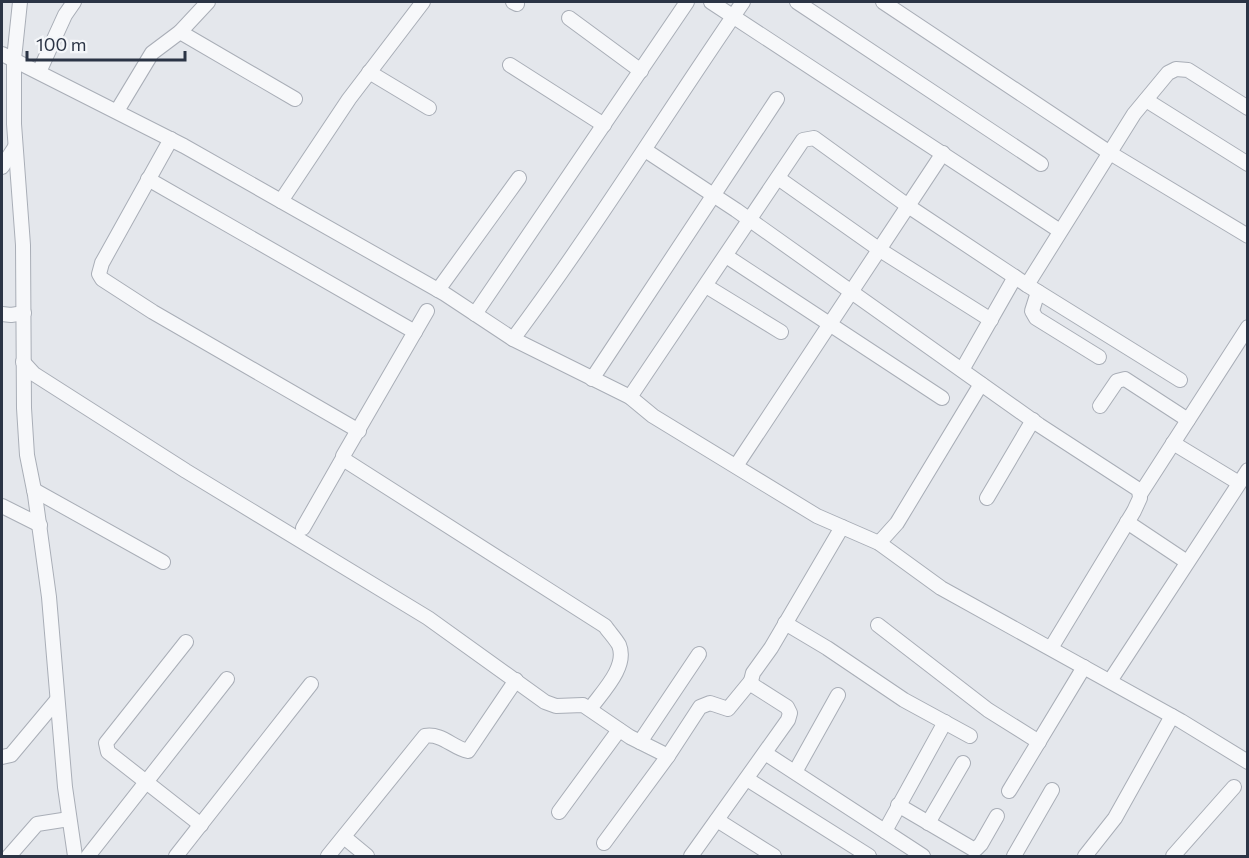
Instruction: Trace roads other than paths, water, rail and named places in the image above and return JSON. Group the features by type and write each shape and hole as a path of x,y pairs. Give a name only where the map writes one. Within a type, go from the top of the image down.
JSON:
{"street":[{"path":"20,2 8,56 23,245 23,362 27,455 40,525 54,644 69,819 75,856"},
{"path":"39,72 65,15 74,2"},
{"path":"117,111 152,53 180,32 208,2"},
{"path":"281,201 369,72 423,2"},
{"path":"475,314 687,2"},
{"path":"711,2 1060,231"},
{"path":"513,339 557,280 743,2"},
{"path":"796,2 1041,164"},
{"path":"883,2 1110,153 1248,236"},
{"path":"569,18 641,71"},
{"path":"180,32 295,99"},
{"path":"8,56 171,139 438,290 513,339 630,397 653,416 818,516 879,543 941,588 1172,716 1248,762"},
{"path":"510,64 604,125"},
{"path":"1099,357 1036,318 1032,310 1033,288 1060,231 1134,114 1168,73 1176,69 1188,70 1248,108"},
{"path":"369,72 429,108"},
{"path":"592,379 777,99"},
{"path":"1146,100 1248,164"},
{"path":"630,397 803,140 814,138 908,206 1015,277 1180,380"},
{"path":"171,139 102,263 99,271 102,279 153,312 359,431"},
{"path":"2,167 15,147"},
{"path":"645,150 750,220 981,384 1141,493"},
{"path":"736,466 943,153"},
{"path":"438,290 519,178"},
{"path":"778,178 880,250 991,320"},
{"path":"148,179 415,332"},
{"path":"726,256 942,398"},
{"path":"963,370 1015,277"},
{"path":"706,286 780,332"},
{"path":"303,528 427,311"},
{"path":"2,314 24,313"},
{"path":"1051,648 1127,522 1141,493 1248,327"},
{"path":"23,362 34,374 186,471 428,618 545,702 556,706 575,704 590,709 620,730 668,756"},
{"path":"1100,406 1117,381 1125,379 1188,420"},
{"path":"879,543 897,523 981,384"},
{"path":"987,498 1033,420"},
{"path":"1173,443 1239,483"},
{"path":"343,458 604,626 620,647 621,661 618,670 590,709"},
{"path":"1110,681 1248,470"},
{"path":"34,490 163,562"},
{"path":"2,506 40,525"},
{"path":"1127,522 1187,562"},
{"path":"604,843 668,756 700,706 710,702 728,710 751,681 753,673 842,527"},
{"path":"785,623 827,648 904,700 970,736"},
{"path":"878,625 988,710 1040,742"},
{"path":"186,642 106,743 108,752 201,825"},
{"path":"640,742 699,654"},
{"path":"1009,791 1084,667"},
{"path":"88,856 227,679"},
{"path":"328,856 425,736 435,735 463,750 469,750 516,680"},
{"path":"691,856 788,720 790,713 787,707 754,686 751,681"},
{"path":"176,856 311,684"},
{"path":"795,772 838,695"},
{"path":"2,757 11,755 57,700"},
{"path":"1085,856 1115,818 1172,716"},
{"path":"885,831 945,722"},
{"path":"559,812 620,730"},
{"path":"765,753 923,856"},
{"path":"928,823 963,763"},
{"path":"747,779 869,856"},
{"path":"1173,856 1234,787"},
{"path":"1014,856 1052,790"},
{"path":"898,806 972,849 976,849 998,816"},
{"path":"9,856 37,825 69,819"},
{"path":"717,820 774,856"},
{"path":"344,837 367,856"}]}
